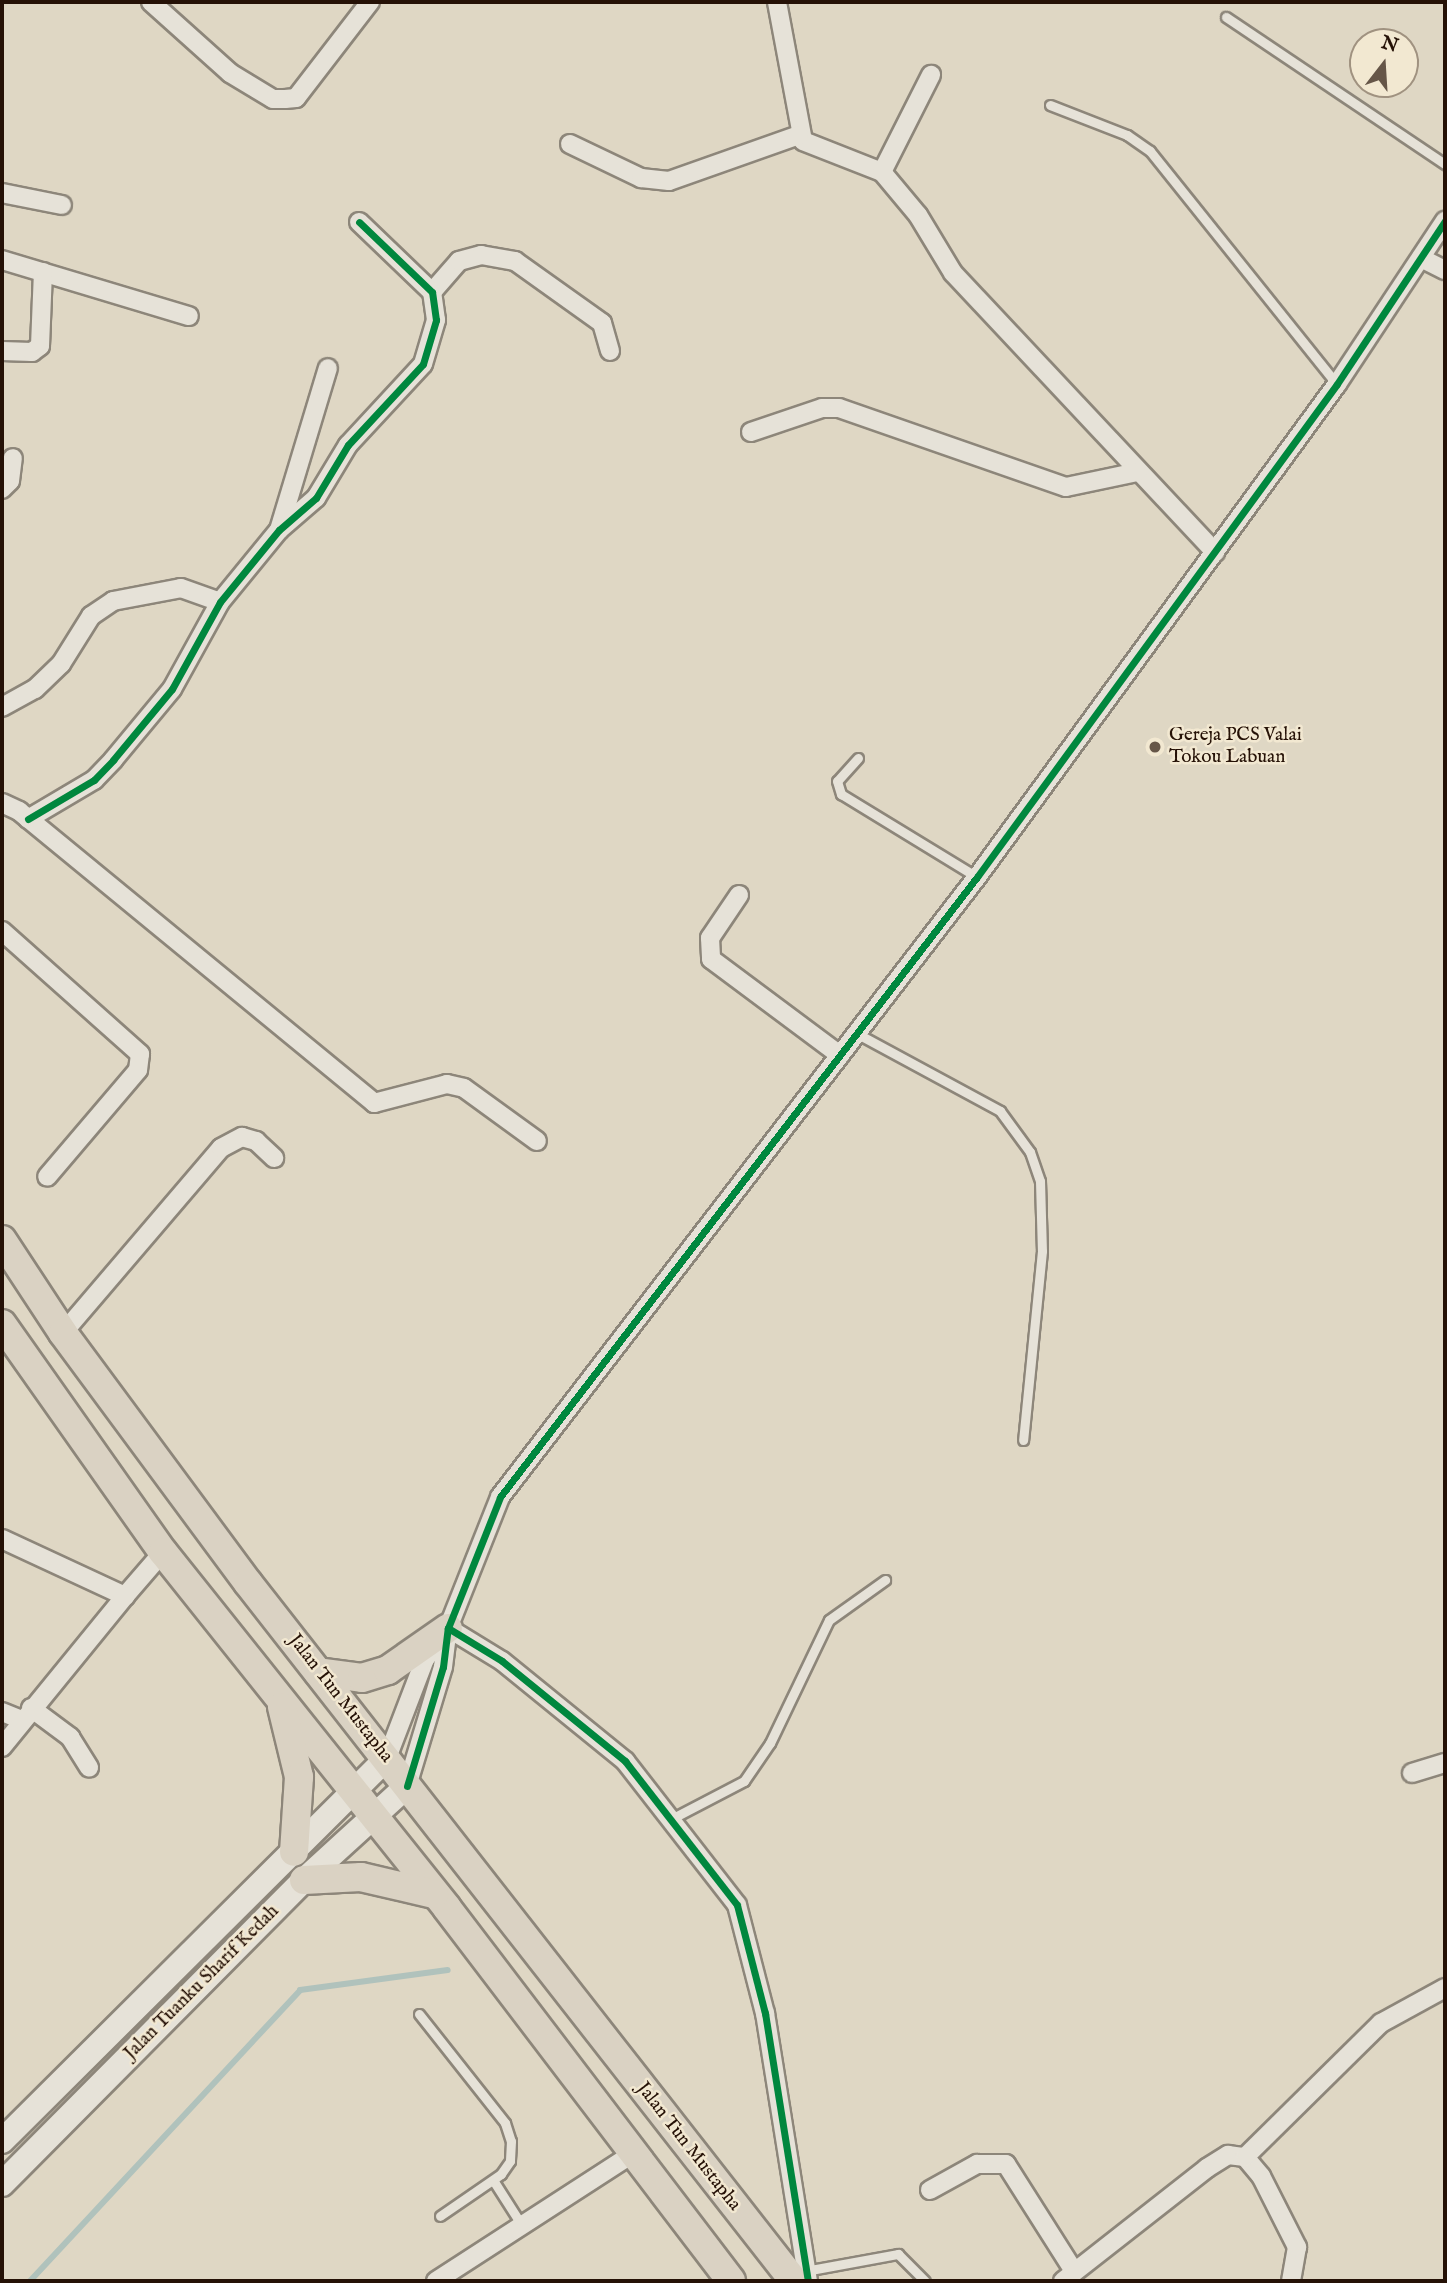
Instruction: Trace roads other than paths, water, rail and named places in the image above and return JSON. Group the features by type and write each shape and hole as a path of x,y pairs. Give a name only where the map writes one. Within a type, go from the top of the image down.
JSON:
{"main road":[{"name":"Jalan Tun Mustapha","path":"2,1240 62,1333 489,1894 802,2278"},
{"path":"2,1324 163,1552 276,1690 440,1901 485,1965 634,2152 730,2281"},
{"path":"318,1672 362,1678 388,1670 448,1628"},
{"path":"276,1690 299,1777 294,1852"},
{"name":"Jalan Tuanku Sharif Kedah","path":"2,2141 387,1758"},
{"name":"Jalan Tuanku Sharif Kedah","path":"2,2184 304,1880 407,1786"},
{"path":"304,1880 360,1877 440,1901"}],"street":[{"path":"151,2 230,73 273,99 285,99 296,98 370,2"},
{"path":"777,2 799,135 809,147 882,172 918,215 953,273 1215,552"},
{"path":"882,172 931,75"},
{"path":"570,144 641,178 669,181 799,135"},
{"path":"2,193 62,205"},
{"path":"407,1786 443,1667 448,1628 500,1497 977,877 1337,384 1445,221"},
{"path":"28,819 94,780 113,760 172,689 220,602 279,530 316,498 348,445 423,364 436,320 432,292 359,222"},
{"path":"432,292 458,261 481,255 515,261 602,323 610,351"},
{"path":"1422,258 1445,270"},
{"path":"2,260 189,316"},
{"path":"2,351 32,352 40,346 43,272"},
{"path":"279,530 328,368"},
{"path":"751,432 822,408 839,408 1066,487 1138,472"},
{"path":"2,489 10,481 13,458"},
{"path":"2,707 52,672 92,615 113,601 181,588 220,602"},
{"path":"2,803 28,819 374,1103 432,1083 464,1088 537,1142"},
{"path":"739,895 710,938 711,958 840,1055"},
{"path":"2,931 140,1054 138,1070 47,1177"},
{"path":"62,1333 222,1148 242,1137 256,1141 274,1158"},
{"path":"2,1539 125,1596"},
{"path":"2,1747 163,1552"},
{"path":"387,1758 425,1659 448,1628"},
{"path":"448,1628 502,1661 625,1761 673,1818 737,1905 750,1942 802,2278"},
{"path":"2,1712 27,1714 70,1737 89,1768"},
{"path":"1412,1773 1445,1763"},
{"path":"1245,2157 1381,2023 1445,1988"},
{"path":"436,2281 634,2152"},
{"path":"930,2190 977,2164 1006,2164 1068,2276 1207,2168 1228,2155 1245,2157 1261,2176 1297,2247 1291,2281"}],"lane":[{"path":"1226,17 1445,163"},
{"path":"1050,105 1127,135 1150,151 1337,384"},
{"path":"858,758 837,781 841,794 977,877"},
{"path":"856,1033 1000,1111 1030,1152 1040,1181 1042,1251 1023,1440"},
{"path":"673,1818 744,1781 770,1743 829,1620 885,1580"},
{"path":"419,2014 505,2123 510,2161 493,2180 440,2216"},
{"path":"493,2180 521,2224"},
{"path":"802,2278 898,2254 925,2281"}],"waterway":[{"path":"30,2281 300,1990 448,1970"}],"place":[{"name":"Gereja PCS Valai Tokou Labuan","path":"1155,747"}]}
